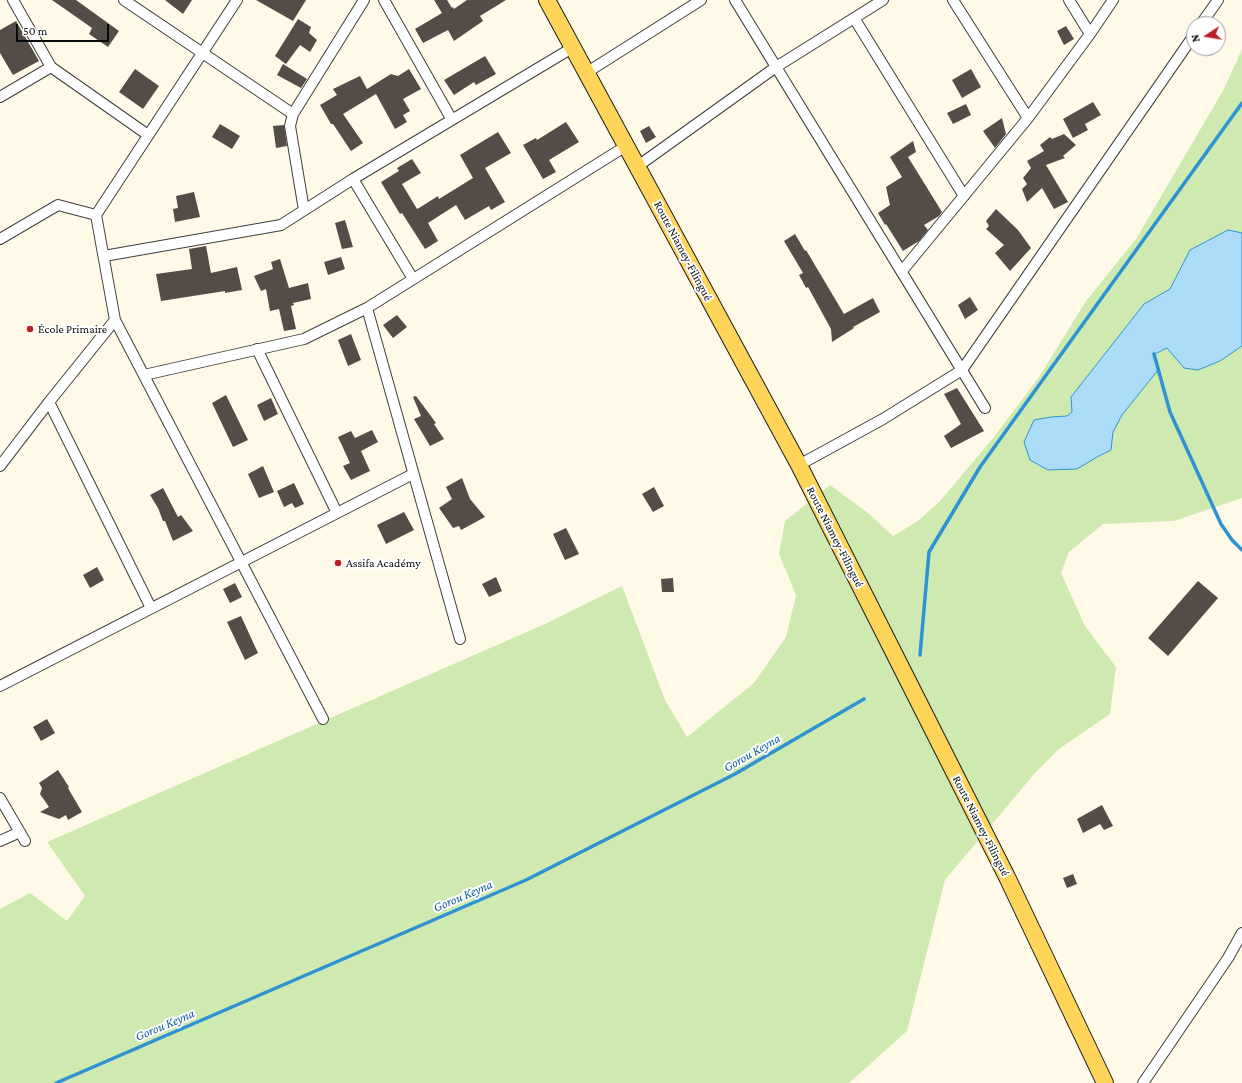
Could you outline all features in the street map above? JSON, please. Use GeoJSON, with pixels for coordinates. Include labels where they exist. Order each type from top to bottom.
{"type":"FeatureCollection","features":[{"type":"Feature","properties":{"kind":"main road","name":"Route Niamey-Filingué"},"geometry":{"type":"LineString","coordinates":[[547,0],[799,465],[1007,877],[1105,1083]]}},
{"type":"Feature","properties":{"kind":"street"},"geometry":{"type":"LineString","coordinates":[[13,0],[51,67],[148,135]]}},
{"type":"Feature","properties":{"kind":"street"},"geometry":{"type":"LineString","coordinates":[[124,0],[293,114]]}},
{"type":"Feature","properties":{"kind":"street"},"geometry":{"type":"LineString","coordinates":[[237,0],[96,215],[116,320],[323,719]]}},
{"type":"Feature","properties":{"kind":"street"},"geometry":{"type":"LineString","coordinates":[[304,210],[290,126],[293,114],[364,0]]}},
{"type":"Feature","properties":{"kind":"street"},"geometry":{"type":"LineString","coordinates":[[384,0],[452,120]]}},
{"type":"Feature","properties":{"kind":"street"},"geometry":{"type":"LineString","coordinates":[[586,73],[701,0]]}},
{"type":"Feature","properties":{"kind":"street"},"geometry":{"type":"LineString","coordinates":[[735,0],[985,408]]}},
{"type":"Feature","properties":{"kind":"street"},"geometry":{"type":"LineString","coordinates":[[638,166],[776,67],[883,0]]}},
{"type":"Feature","properties":{"kind":"street"},"geometry":{"type":"LineString","coordinates":[[953,0],[1028,118]]}},
{"type":"Feature","properties":{"kind":"street"},"geometry":{"type":"LineString","coordinates":[[1069,0],[1090,34]]}},
{"type":"Feature","properties":{"kind":"street"},"geometry":{"type":"LineString","coordinates":[[902,271],[1028,118],[1090,34],[1112,0]]}},
{"type":"Feature","properties":{"kind":"street"},"geometry":{"type":"LineString","coordinates":[[1207,16],[1218,0]]}},
{"type":"Feature","properties":{"kind":"street"},"geometry":{"type":"LineString","coordinates":[[854,18],[964,196]]}},
{"type":"Feature","properties":{"kind":"street"},"geometry":{"type":"LineString","coordinates":[[799,465],[883,419],[962,370],[1186,47]]}},
{"type":"Feature","properties":{"kind":"street"},"geometry":{"type":"LineString","coordinates":[[104,256],[281,225],[353,179],[572,48]]}},
{"type":"Feature","properties":{"kind":"street"},"geometry":{"type":"LineString","coordinates":[[0,97],[51,67]]}},
{"type":"Feature","properties":{"kind":"street"},"geometry":{"type":"LineString","coordinates":[[144,375],[304,339],[367,308],[626,146]]}},
{"type":"Feature","properties":{"kind":"street"},"geometry":{"type":"LineString","coordinates":[[353,179],[413,279]]}},
{"type":"Feature","properties":{"kind":"street"},"geometry":{"type":"LineString","coordinates":[[0,239],[58,205],[96,215]]}},
{"type":"Feature","properties":{"kind":"street"},"geometry":{"type":"LineString","coordinates":[[367,308],[460,639]]}},
{"type":"Feature","properties":{"kind":"street"},"geometry":{"type":"LineString","coordinates":[[0,466],[49,402],[116,320]]}},
{"type":"Feature","properties":{"kind":"street"},"geometry":{"type":"LineString","coordinates":[[257,349],[337,513]]}},
{"type":"Feature","properties":{"kind":"street"},"geometry":{"type":"LineString","coordinates":[[49,402],[151,608]]}},
{"type":"Feature","properties":{"kind":"street"},"geometry":{"type":"LineString","coordinates":[[0,686],[413,474]]}},
{"type":"Feature","properties":{"kind":"street"},"geometry":{"type":"LineString","coordinates":[[0,798],[22,836],[0,840]]}},
{"type":"Feature","properties":{"kind":"street"},"geometry":{"type":"LineString","coordinates":[[1143,1083],[1228,958],[1242,933]]}},
{"type":"Feature","properties":{"kind":"green space"},"geometry":{"type":"Polygon","coordinates":[[[1242,49],[1242,233],[1228,230],[1190,250],[1170,289],[1144,304],[1071,397],[1072,412],[1067,416],[1051,417],[1097,457],[1111,450],[1113,432],[1122,415],[1157,370],[1154,354],[1167,348],[1184,368],[1220,361],[1242,346],[1242,498],[1174,521],[1103,524],[1069,552],[1061,573],[1085,626],[1116,667],[1110,714],[1059,749],[1035,773],[945,880],[907,1031],[849,1083],[0,1083],[0,909],[30,893],[67,921],[85,896],[47,842],[545,624],[622,586],[665,700],[687,737],[754,683],[786,637],[796,595],[779,554],[785,521],[830,485],[868,513],[893,536],[918,521],[940,501],[994,437],[1039,377],[1086,301],[1136,239],[1224,89],[1242,49]]]}},
{"type":"Feature","properties":{"kind":"water"},"geometry":{"type":"Polygon","coordinates":[[[1228,230],[1242,233],[1242,346],[1220,361],[1198,370],[1184,368],[1167,348],[1155,354],[1158,370],[1122,415],[1113,432],[1111,450],[1077,469],[1048,470],[1030,460],[1024,442],[1034,420],[1067,416],[1072,412],[1071,397],[1144,304],[1170,289],[1190,250],[1228,230]]]}},
{"type":"Feature","properties":{"kind":"building"},"geometry":{"type":"Polygon","coordinates":[[[52,0],[76,0],[119,31],[108,47],[89,34],[92,28],[52,0]]]}},
{"type":"Feature","properties":{"kind":"building"},"geometry":{"type":"Polygon","coordinates":[[[165,0],[192,0],[183,14],[165,0]]]}},
{"type":"Feature","properties":{"kind":"building"},"geometry":{"type":"Polygon","coordinates":[[[256,0],[306,0],[293,21],[256,0]]]}},
{"type":"Feature","properties":{"kind":"building"},"geometry":{"type":"Polygon","coordinates":[[[434,0],[447,0],[454,9],[467,0],[506,0],[480,16],[483,21],[454,41],[448,30],[423,43],[415,29],[442,13],[434,0]]]}},
{"type":"Feature","properties":{"kind":"building"},"geometry":{"type":"Polygon","coordinates":[[[298,19],[311,27],[309,33],[317,40],[310,52],[300,45],[286,64],[275,56],[298,19]]]}},
{"type":"Feature","properties":{"kind":"building"},"geometry":{"type":"Polygon","coordinates":[[[16,21],[39,61],[13,75],[0,53],[0,30],[16,21]]]}},
{"type":"Feature","properties":{"kind":"building"},"geometry":{"type":"Polygon","coordinates":[[[1066,26],[1074,39],[1064,45],[1057,31],[1066,26]]]}},
{"type":"Feature","properties":{"kind":"building"},"geometry":{"type":"Polygon","coordinates":[[[485,56],[496,74],[476,85],[474,82],[454,95],[444,80],[485,56]]]}},
{"type":"Feature","properties":{"kind":"building"},"geometry":{"type":"Polygon","coordinates":[[[283,64],[307,79],[301,88],[277,75],[283,64]]]}},
{"type":"Feature","properties":{"kind":"building"},"geometry":{"type":"Polygon","coordinates":[[[135,69],[159,86],[143,109],[119,92],[135,69]]]}},
{"type":"Feature","properties":{"kind":"building"},"geometry":{"type":"Polygon","coordinates":[[[409,69],[421,89],[403,99],[410,111],[403,115],[407,122],[395,129],[376,94],[343,114],[363,143],[351,151],[333,124],[331,124],[320,105],[337,95],[333,89],[360,76],[367,89],[391,74],[398,76],[409,69]]]}},
{"type":"Feature","properties":{"kind":"building"},"geometry":{"type":"Polygon","coordinates":[[[971,69],[981,87],[962,98],[952,80],[971,69]]]}},
{"type":"Feature","properties":{"kind":"building"},"geometry":{"type":"Polygon","coordinates":[[[1093,102],[1101,115],[1085,124],[1088,130],[1073,138],[1063,119],[1093,102]]]}},
{"type":"Feature","properties":{"kind":"building"},"geometry":{"type":"Polygon","coordinates":[[[966,104],[971,115],[953,124],[947,113],[966,104]]]}},
{"type":"Feature","properties":{"kind":"building"},"geometry":{"type":"Polygon","coordinates":[[[1002,118],[1006,134],[995,148],[983,131],[1002,118]]]}},
{"type":"Feature","properties":{"kind":"building"},"geometry":{"type":"Polygon","coordinates":[[[566,122],[579,142],[549,160],[556,172],[543,179],[523,145],[536,138],[537,140],[566,122]]]}},
{"type":"Feature","properties":{"kind":"building"},"geometry":{"type":"Polygon","coordinates":[[[220,124],[240,136],[232,149],[212,137],[220,124]]]}},
{"type":"Feature","properties":{"kind":"building"},"geometry":{"type":"Polygon","coordinates":[[[284,125],[287,146],[276,148],[273,126],[284,125]]]}},
{"type":"Feature","properties":{"kind":"building"},"geometry":{"type":"Polygon","coordinates":[[[649,126],[656,137],[646,143],[640,131],[649,126]]]}},
{"type":"Feature","properties":{"kind":"building"},"geometry":{"type":"Polygon","coordinates":[[[498,132],[511,153],[485,168],[505,202],[491,210],[489,206],[465,220],[456,205],[428,223],[438,241],[425,249],[402,213],[400,214],[381,182],[399,171],[397,168],[412,159],[421,173],[402,184],[417,209],[438,196],[439,199],[473,178],[460,155],[498,132]]]}},
{"type":"Feature","properties":{"kind":"building"},"geometry":{"type":"Polygon","coordinates":[[[1064,134],[1076,145],[1063,156],[1065,158],[1046,165],[1068,202],[1054,209],[1042,188],[1027,202],[1022,189],[1027,184],[1023,178],[1031,168],[1027,161],[1044,151],[1040,145],[1050,137],[1052,139],[1064,134]]]}},
{"type":"Feature","properties":{"kind":"building"},"geometry":{"type":"Polygon","coordinates":[[[913,141],[916,152],[908,157],[942,212],[939,216],[924,225],[928,230],[919,241],[903,251],[878,213],[890,205],[886,187],[902,177],[890,157],[913,141]]]}},
{"type":"Feature","properties":{"kind":"building"},"geometry":{"type":"Polygon","coordinates":[[[194,192],[200,217],[175,222],[173,209],[178,208],[176,196],[194,192]]]}},
{"type":"Feature","properties":{"kind":"building"},"geometry":{"type":"Polygon","coordinates":[[[996,209],[1018,230],[1031,248],[1010,271],[995,253],[1004,245],[986,229],[989,226],[986,221],[996,209]]]}},
{"type":"Feature","properties":{"kind":"building"},"geometry":{"type":"Polygon","coordinates":[[[345,220],[353,247],[342,249],[335,223],[345,220]]]}},
{"type":"Feature","properties":{"kind":"building"},"geometry":{"type":"Polygon","coordinates":[[[795,234],[844,314],[873,298],[880,312],[853,327],[854,328],[832,342],[831,329],[808,287],[806,288],[799,275],[803,273],[784,241],[795,234]]]}},
{"type":"Feature","properties":{"kind":"building"},"geometry":{"type":"Polygon","coordinates":[[[206,246],[211,273],[237,267],[242,290],[225,293],[225,291],[161,301],[156,274],[192,269],[189,249],[206,246]]]}},
{"type":"Feature","properties":{"kind":"building"},"geometry":{"type":"Polygon","coordinates":[[[341,257],[345,269],[328,275],[324,262],[341,257]]]}},
{"type":"Feature","properties":{"kind":"building"},"geometry":{"type":"Polygon","coordinates":[[[280,259],[289,288],[308,283],[311,299],[293,303],[294,305],[291,306],[296,329],[284,331],[279,309],[270,311],[266,289],[261,291],[254,276],[273,269],[271,262],[280,259]]]}},
{"type":"Feature","properties":{"kind":"building"},"geometry":{"type":"Polygon","coordinates":[[[970,297],[978,310],[965,319],[958,305],[970,297]]]}},
{"type":"Feature","properties":{"kind":"building"},"geometry":{"type":"Polygon","coordinates":[[[397,315],[407,327],[393,338],[383,325],[397,315]]]}},
{"type":"Feature","properties":{"kind":"building"},"geometry":{"type":"Polygon","coordinates":[[[351,334],[361,360],[348,366],[338,340],[351,334]]]}},
{"type":"Feature","properties":{"kind":"building"},"geometry":{"type":"Polygon","coordinates":[[[957,388],[984,431],[951,448],[944,436],[961,424],[944,394],[957,388]]]}},
{"type":"Feature","properties":{"kind":"building"},"geometry":{"type":"Polygon","coordinates":[[[226,395],[248,440],[233,447],[212,403],[226,395]]]}},
{"type":"Feature","properties":{"kind":"building"},"geometry":{"type":"Polygon","coordinates":[[[416,396],[436,423],[434,424],[444,439],[430,446],[414,419],[421,416],[413,397],[416,396]]]}},
{"type":"Feature","properties":{"kind":"building"},"geometry":{"type":"Polygon","coordinates":[[[271,398],[278,414],[264,421],[257,405],[271,398]]]}},
{"type":"Feature","properties":{"kind":"building"},"geometry":{"type":"Polygon","coordinates":[[[372,430],[378,442],[361,451],[370,471],[351,480],[343,466],[350,463],[338,437],[351,431],[355,438],[372,430]]]}},
{"type":"Feature","properties":{"kind":"building"},"geometry":{"type":"Polygon","coordinates":[[[263,466],[274,492],[259,498],[248,474],[263,466]]]}},
{"type":"Feature","properties":{"kind":"building"},"geometry":{"type":"Polygon","coordinates":[[[462,478],[470,499],[485,517],[461,530],[459,526],[453,528],[439,508],[452,499],[446,487],[462,478]]]}},
{"type":"Feature","properties":{"kind":"building"},"geometry":{"type":"Polygon","coordinates":[[[294,483],[304,504],[295,508],[292,503],[284,507],[277,491],[294,483]]]}},
{"type":"Feature","properties":{"kind":"building"},"geometry":{"type":"Polygon","coordinates":[[[654,487],[664,506],[653,512],[642,494],[654,487]]]}},
{"type":"Feature","properties":{"kind":"building"},"geometry":{"type":"Polygon","coordinates":[[[163,488],[178,517],[181,515],[193,531],[173,541],[165,521],[163,521],[158,508],[150,495],[163,488]]]}},
{"type":"Feature","properties":{"kind":"building"},"geometry":{"type":"Polygon","coordinates":[[[404,512],[414,530],[386,544],[377,525],[404,512]]]}},
{"type":"Feature","properties":{"kind":"building"},"geometry":{"type":"Polygon","coordinates":[[[566,528],[579,554],[565,560],[553,534],[566,528]]]}},
{"type":"Feature","properties":{"kind":"building"},"geometry":{"type":"Polygon","coordinates":[[[97,567],[104,580],[90,588],[83,575],[97,567]]]}},
{"type":"Feature","properties":{"kind":"building"},"geometry":{"type":"Polygon","coordinates":[[[496,577],[502,591],[489,597],[482,584],[496,577]]]}},
{"type":"Feature","properties":{"kind":"building"},"geometry":{"type":"Polygon","coordinates":[[[673,578],[674,592],[662,592],[661,579],[673,578]]]}},
{"type":"Feature","properties":{"kind":"building"},"geometry":{"type":"Polygon","coordinates":[[[1198,581],[1218,598],[1168,656],[1148,638],[1198,581]]]}},
{"type":"Feature","properties":{"kind":"building"},"geometry":{"type":"Polygon","coordinates":[[[235,583],[242,597],[230,603],[223,589],[235,583]]]}},
{"type":"Feature","properties":{"kind":"building"},"geometry":{"type":"Polygon","coordinates":[[[241,616],[258,653],[245,660],[227,622],[241,616]]]}},
{"type":"Feature","properties":{"kind":"building"},"geometry":{"type":"Polygon","coordinates":[[[47,719],[55,733],[41,741],[33,727],[47,719]]]}},
{"type":"Feature","properties":{"kind":"building"},"geometry":{"type":"Polygon","coordinates":[[[58,770],[82,812],[68,820],[66,815],[59,819],[40,812],[49,807],[40,794],[42,788],[39,783],[58,770]]]}},
{"type":"Feature","properties":{"kind":"building"},"geometry":{"type":"Polygon","coordinates":[[[1102,805],[1113,826],[1104,830],[1100,824],[1083,833],[1077,819],[1102,805]]]}},
{"type":"Feature","properties":{"kind":"building"},"geometry":{"type":"Polygon","coordinates":[[[1073,874],[1077,884],[1067,888],[1063,878],[1073,874]]]}},
{"type":"Feature","properties":{"kind":"waterway"},"geometry":{"type":"LineString","coordinates":[[920,655],[929,552],[980,467],[1242,103]]}},
{"type":"Feature","properties":{"kind":"waterway"},"geometry":{"type":"LineString","coordinates":[[1154,354],[1170,412],[1221,524],[1232,540],[1242,550]]}},
{"type":"Feature","properties":{"kind":"waterway","name":"Gorou Keyna"},"geometry":{"type":"LineString","coordinates":[[56,1083],[526,880],[735,774],[864,699]]}},
{"type":"Feature","properties":{"kind":"place","name":"École Primaire"},"geometry":{"type":"Point","coordinates":[30,329]}},
{"type":"Feature","properties":{"kind":"place","name":"Assifa Académy"},"geometry":{"type":"Point","coordinates":[338,563]}}]}
